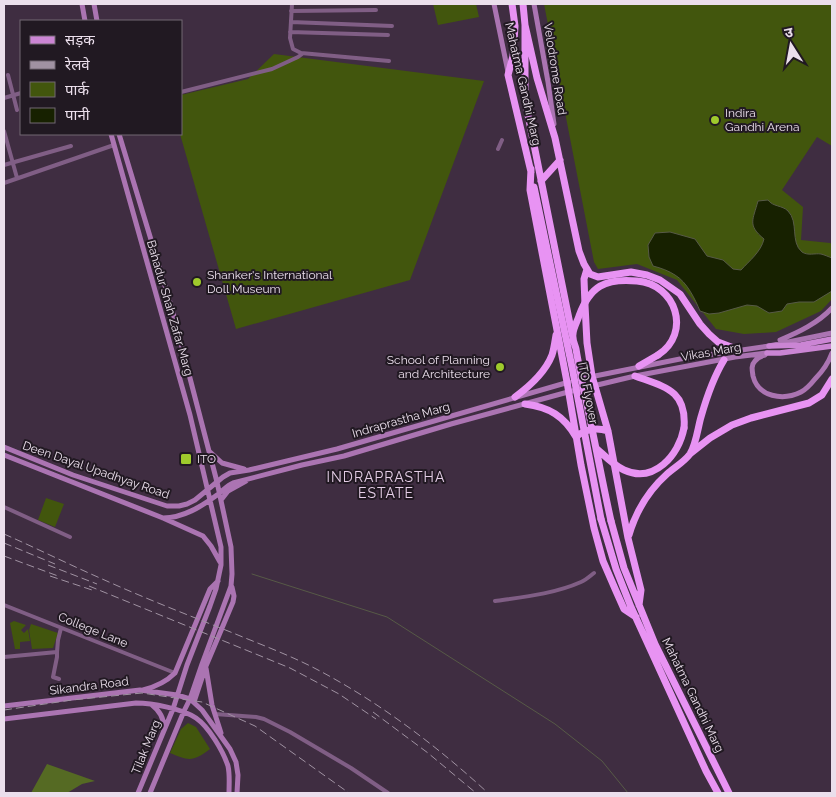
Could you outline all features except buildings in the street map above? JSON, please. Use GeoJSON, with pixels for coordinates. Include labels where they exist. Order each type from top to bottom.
{"type":"FeatureCollection","features":[{"type":"Feature","properties":{"kind":"highway"},"geometry":{"type":"LineString","coordinates":[[508,75],[515,26],[512,4]]}},
{"type":"Feature","properties":{"kind":"highway","name":"Mahatma Gandhi Marg"},"geometry":{"type":"LineString","coordinates":[[523,4],[525,25],[525,100],[539,185]]}},
{"type":"Feature","properties":{"kind":"highway"},"geometry":{"type":"LineString","coordinates":[[525,25],[537,78],[556,138],[579,251],[590,274],[598,277],[631,272],[660,280],[680,294],[700,324],[718,342],[739,350]]}},
{"type":"Feature","properties":{"kind":"highway","name":"Mahatma Gandhi Marg"},"geometry":{"type":"LineString","coordinates":[[508,75],[530,169]]}},
{"type":"Feature","properties":{"kind":"highway"},"geometry":{"type":"LineString","coordinates":[[539,185],[560,160]]}},
{"type":"Feature","properties":{"kind":"highway"},"geometry":{"type":"LineString","coordinates":[[530,169],[530,190],[594,528],[604,561],[624,609],[636,617]]}},
{"type":"Feature","properties":{"kind":"highway","name":"ITO Flyover"},"geometry":{"type":"LineString","coordinates":[[530,169],[539,185],[611,521],[624,568],[639,605]]}},
{"type":"Feature","properties":{"kind":"highway","name":"ITO Flyover"},"geometry":{"type":"LineString","coordinates":[[539,185],[570,358],[602,519],[616,569],[636,617]]}},
{"type":"Feature","properties":{"kind":"highway"},"geometry":{"type":"LineString","coordinates":[[587,269],[584,278],[585,306],[592,376],[608,431],[628,538],[641,590],[639,605]]}},
{"type":"Feature","properties":{"kind":"highway"},"geometry":{"type":"LineString","coordinates":[[572,334],[585,301],[597,288],[616,281],[626,280],[642,281],[658,287],[671,302],[676,315],[676,332],[668,346],[658,355],[640,366]]}},
{"type":"Feature","properties":{"kind":"highway"},"geometry":{"type":"LineString","coordinates":[[516,398],[541,374],[552,355],[557,331]]}},
{"type":"Feature","properties":{"kind":"highway"},"geometry":{"type":"LineString","coordinates":[[691,453],[711,385],[724,360]]}},
{"type":"Feature","properties":{"kind":"highway"},"geometry":{"type":"LineString","coordinates":[[596,448],[612,464],[626,471],[640,474],[651,472],[661,467],[675,452],[682,437],[685,418],[682,402],[666,388],[635,376]]}},
{"type":"Feature","properties":{"kind":"highway"},"geometry":{"type":"LineString","coordinates":[[628,538],[633,520],[653,489],[667,474],[710,438],[732,425],[751,418],[809,403],[822,395],[832,379]]}},
{"type":"Feature","properties":{"kind":"highway"},"geometry":{"type":"LineString","coordinates":[[525,404],[540,406],[555,414],[568,424],[576,437]]}},
{"type":"Feature","properties":{"kind":"highway"},"geometry":{"type":"LineString","coordinates":[[576,437],[588,430],[600,428],[608,431]]}},
{"type":"Feature","properties":{"kind":"highway","name":"Mahatma Gandhi Marg"},"geometry":{"type":"LineString","coordinates":[[639,605],[729,793]]}},
{"type":"Feature","properties":{"kind":"highway","name":"Mahatma Gandhi Marg"},"geometry":{"type":"LineString","coordinates":[[636,617],[706,771],[718,793]]}},
{"type":"Feature","properties":{"kind":"main road"},"geometry":{"type":"LineString","coordinates":[[82,4],[85,20]]}},
{"type":"Feature","properties":{"kind":"main road"},"geometry":{"type":"LineString","coordinates":[[94,4],[97,20]]}},
{"type":"Feature","properties":{"kind":"main road","name":"Mahatma Gandhi Marg"},"geometry":{"type":"LineString","coordinates":[[494,4],[508,75]]}},
{"type":"Feature","properties":{"kind":"main road","name":"Velodrome Road"},"geometry":{"type":"LineString","coordinates":[[534,4],[556,138]]}},
{"type":"Feature","properties":{"kind":"main road","name":"Bahadur Shah Zafar Marg"},"geometry":{"type":"LineString","coordinates":[[111,135],[180,381],[210,500]]}},
{"type":"Feature","properties":{"kind":"main road","name":"Bahadur Shah Zafar Marg"},"geometry":{"type":"LineString","coordinates":[[120,135],[172,309],[220,493]]}},
{"type":"Feature","properties":{"kind":"main road"},"geometry":{"type":"LineString","coordinates":[[769,346],[805,328],[832,308]]}},
{"type":"Feature","properties":{"kind":"main road","name":"Vikas Marg"},"geometry":{"type":"LineString","coordinates":[[829,341],[832,333]]}},
{"type":"Feature","properties":{"kind":"main road","name":"Vikas Marg"},"geometry":{"type":"LineString","coordinates":[[592,376],[739,350],[829,341]]}},
{"type":"Feature","properties":{"kind":"main road","name":"Vikas Marg"},"geometry":{"type":"LineString","coordinates":[[568,392],[635,376],[768,353],[780,353],[829,341]]}},
{"type":"Feature","properties":{"kind":"main road"},"geometry":{"type":"LineString","coordinates":[[768,353],[758,358],[754,363],[752,368],[753,375],[760,389],[768,394],[779,397],[794,395],[806,389],[825,369],[832,354]]}},
{"type":"Feature","properties":{"kind":"main road","name":"Indraprastha Marg"},"geometry":{"type":"LineString","coordinates":[[217,482],[223,476],[230,473],[337,449],[592,376]]}},
{"type":"Feature","properties":{"kind":"main road","name":"Indraprastha Marg"},"geometry":{"type":"LineString","coordinates":[[162,518],[178,517],[185,514],[210,500],[230,484],[344,456],[568,392]]}},
{"type":"Feature","properties":{"kind":"main road","name":"Deen Dayal Upadhyay Road"},"geometry":{"type":"LineString","coordinates":[[4,447],[73,475],[167,506],[179,506],[195,500],[217,482]]}},
{"type":"Feature","properties":{"kind":"main road"},"geometry":{"type":"LineString","coordinates":[[208,450],[222,463],[249,470]]}},
{"type":"Feature","properties":{"kind":"main road","name":"Deen Dayal Upadhyay Road"},"geometry":{"type":"LineString","coordinates":[[4,455],[203,536],[211,546],[221,565]]}},
{"type":"Feature","properties":{"kind":"main road"},"geometry":{"type":"LineString","coordinates":[[221,500],[228,491],[250,478]]}},
{"type":"Feature","properties":{"kind":"main road"},"geometry":{"type":"LineString","coordinates":[[192,700],[204,658],[231,586],[230,547],[220,493]]}},
{"type":"Feature","properties":{"kind":"main road"},"geometry":{"type":"LineString","coordinates":[[180,662],[187,665],[210,606],[221,565],[220,546],[210,500]]}},
{"type":"Feature","properties":{"kind":"main road"},"geometry":{"type":"LineString","coordinates":[[140,690],[162,683],[175,673],[210,589],[218,581]]}},
{"type":"Feature","properties":{"kind":"main road"},"geometry":{"type":"LineString","coordinates":[[192,700],[232,602],[234,596],[231,586]]}},
{"type":"Feature","properties":{"kind":"main road","name":"Tilak Marg"},"geometry":{"type":"LineString","coordinates":[[138,793],[173,709],[187,665]]}},
{"type":"Feature","properties":{"kind":"main road"},"geometry":{"type":"LineString","coordinates":[[206,666],[211,700],[223,738]]}},
{"type":"Feature","properties":{"kind":"main road","name":"Sikandra Road"},"geometry":{"type":"LineString","coordinates":[[4,706],[140,690],[178,695],[192,700]]}},
{"type":"Feature","properties":{"kind":"main road"},"geometry":{"type":"LineString","coordinates":[[127,692],[132,694],[134,698],[128,703]]}},
{"type":"Feature","properties":{"kind":"main road"},"geometry":{"type":"LineString","coordinates":[[192,700],[202,710],[230,749],[236,762],[238,775],[237,793]]}},
{"type":"Feature","properties":{"kind":"main road","name":"Tilak Marg"},"geometry":{"type":"LineString","coordinates":[[150,793],[184,711],[192,700]]}},
{"type":"Feature","properties":{"kind":"main road","name":"Sikandra Road"},"geometry":{"type":"LineString","coordinates":[[4,719],[128,703],[150,703],[184,711]]}},
{"type":"Feature","properties":{"kind":"main road"},"geometry":{"type":"LineString","coordinates":[[150,703],[161,714],[164,728]]}},
{"type":"Feature","properties":{"kind":"main road"},"geometry":{"type":"LineString","coordinates":[[184,711],[203,724],[222,753],[228,766],[229,793]]}},
{"type":"Feature","properties":{"kind":"main road"},"geometry":{"type":"LineString","coordinates":[[222,753],[230,749]]}},
{"type":"Feature","properties":{"kind":"street"},"geometry":{"type":"LineString","coordinates":[[292,4],[290,38],[293,49],[302,53],[389,61]]}},
{"type":"Feature","properties":{"kind":"street"},"geometry":{"type":"LineString","coordinates":[[292,10],[376,10]]}},
{"type":"Feature","properties":{"kind":"street"},"geometry":{"type":"LineString","coordinates":[[291,22],[392,26]]}},
{"type":"Feature","properties":{"kind":"street"},"geometry":{"type":"LineString","coordinates":[[290,32],[388,35]]}},
{"type":"Feature","properties":{"kind":"street"},"geometry":{"type":"LineString","coordinates":[[182,92],[272,69],[298,57],[302,53]]}},
{"type":"Feature","properties":{"kind":"street"},"geometry":{"type":"LineString","coordinates":[[8,75],[17,110]]}},
{"type":"Feature","properties":{"kind":"street"},"geometry":{"type":"LineString","coordinates":[[4,98],[20,93]]}},
{"type":"Feature","properties":{"kind":"street"},"geometry":{"type":"LineString","coordinates":[[4,131],[17,178]]}},
{"type":"Feature","properties":{"kind":"street"},"geometry":{"type":"LineString","coordinates":[[498,150],[502,140]]}},
{"type":"Feature","properties":{"kind":"street"},"geometry":{"type":"LineString","coordinates":[[4,182],[114,145]]}},
{"type":"Feature","properties":{"kind":"street"},"geometry":{"type":"LineString","coordinates":[[4,165],[71,146]]}},
{"type":"Feature","properties":{"kind":"street"},"geometry":{"type":"LineString","coordinates":[[4,508],[70,537]]}},
{"type":"Feature","properties":{"kind":"street"},"geometry":{"type":"LineString","coordinates":[[495,601],[556,590],[583,581],[594,572]]}},
{"type":"Feature","properties":{"kind":"street","name":"College Lane"},"geometry":{"type":"LineString","coordinates":[[4,605],[175,673]]}},
{"type":"Feature","properties":{"kind":"street"},"geometry":{"type":"LineString","coordinates":[[59,679],[53,678],[61,628]]}},
{"type":"Feature","properties":{"kind":"street"},"geometry":{"type":"LineString","coordinates":[[4,656],[57,652]]}},
{"type":"Feature","properties":{"kind":"street"},"geometry":{"type":"LineString","coordinates":[[215,714],[264,719],[351,768],[388,793]]}},
{"type":"Feature","properties":{"kind":"green space"},"geometry":{"type":"Polygon","coordinates":[[[433,4],[476,4],[479,17],[438,25],[433,4]]]}},
{"type":"Feature","properties":{"kind":"green space"},"geometry":{"type":"Polygon","coordinates":[[[544,4],[832,4],[832,146],[817,137],[782,190],[803,207],[801,240],[832,244],[832,299],[821,311],[776,332],[744,334],[716,329],[677,280],[637,264],[598,269],[594,262],[544,4]]]}},
{"type":"Feature","properties":{"kind":"green space"},"geometry":{"type":"Polygon","coordinates":[[[274,54],[484,81],[410,280],[236,329],[180,135],[182,135],[182,95],[248,79],[274,54]]]}},
{"type":"Feature","properties":{"kind":"green space"},"geometry":{"type":"Polygon","coordinates":[[[46,498],[64,504],[55,527],[38,520],[46,498]]]}},
{"type":"Feature","properties":{"kind":"green space"},"geometry":{"type":"Polygon","coordinates":[[[14,621],[26,625],[21,630],[24,633],[28,629],[30,641],[20,642],[20,649],[15,649],[10,623],[14,621]]]}},
{"type":"Feature","properties":{"kind":"green space"},"geometry":{"type":"Polygon","coordinates":[[[31,624],[58,633],[53,648],[32,649],[29,630],[31,624]]]}},
{"type":"Feature","properties":{"kind":"green space"},"geometry":{"type":"Polygon","coordinates":[[[188,723],[196,727],[210,749],[191,759],[182,758],[170,753],[181,729],[188,723]]]}},
{"type":"Feature","properties":{"kind":"green space"},"geometry":{"type":"Polygon","coordinates":[[[47,764],[95,781],[82,784],[67,793],[31,793],[47,764]]]}},
{"type":"Feature","properties":{"kind":"water"},"geometry":{"type":"Polygon","coordinates":[[[768,200],[772,204],[788,211],[793,221],[796,243],[802,252],[821,254],[832,258],[832,291],[814,302],[787,304],[782,311],[769,313],[757,306],[747,305],[709,314],[700,311],[690,291],[679,278],[668,271],[653,266],[649,257],[648,245],[655,233],[670,232],[695,239],[707,256],[723,260],[733,269],[741,270],[760,248],[764,239],[755,230],[753,218],[758,201],[768,200]]]}},
{"type":"Feature","properties":{"kind":"waterway"},"geometry":{"type":"LineString","coordinates":[[252,574],[387,617],[555,724],[602,761],[628,793]]}},
{"type":"Feature","properties":{"kind":"railway"},"geometry":{"type":"LineString","coordinates":[[4,534],[117,585],[299,660],[320,671],[364,697],[407,726],[488,793]]}},
{"type":"Feature","properties":{"kind":"railway"},"geometry":{"type":"LineString","coordinates":[[4,543],[55,564]]}},
{"type":"Feature","properties":{"kind":"railway"},"geometry":{"type":"LineString","coordinates":[[4,556],[58,576]]}},
{"type":"Feature","properties":{"kind":"railway"},"geometry":{"type":"LineString","coordinates":[[48,565],[97,584]]}},
{"type":"Feature","properties":{"kind":"railway"},"geometry":{"type":"LineString","coordinates":[[50,576],[95,591]]}},
{"type":"Feature","properties":{"kind":"railway"},"geometry":{"type":"LineString","coordinates":[[89,586],[290,668],[339,694],[376,719]]}},
{"type":"Feature","properties":{"kind":"railway"},"geometry":{"type":"LineString","coordinates":[[4,710],[72,700],[142,693],[202,702],[255,726],[349,793]]}},
{"type":"Feature","properties":{"kind":"railway"},"geometry":{"type":"LineString","coordinates":[[373,712],[428,753],[476,793]]}},
{"type":"Feature","properties":{"kind":"place","name":"Indira Gandhi Arena"},"geometry":{"type":"Point","coordinates":[715,120]}},
{"type":"Feature","properties":{"kind":"place","name":"Shanker's International Doll Museum"},"geometry":{"type":"Point","coordinates":[197,282]}},
{"type":"Feature","properties":{"kind":"place","name":"School of Planning and Architecture"},"geometry":{"type":"Point","coordinates":[500,367]}},
{"type":"Feature","properties":{"kind":"place","name":"ITO"},"geometry":{"type":"Point","coordinates":[186,459]}},
{"type":"Feature","properties":{"kind":"district","name":"INDRAPRASTHA ESTATE"},"geometry":{"type":"Point","coordinates":[386,486]}}]}
